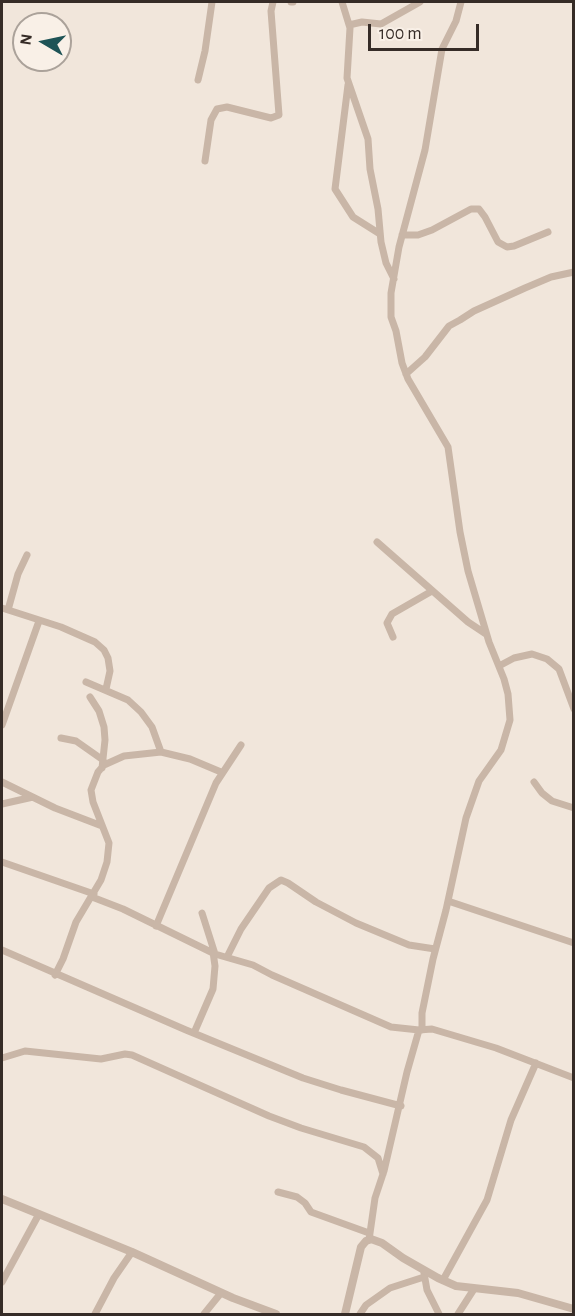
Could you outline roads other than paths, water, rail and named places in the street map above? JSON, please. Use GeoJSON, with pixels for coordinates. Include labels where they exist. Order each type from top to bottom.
{"type":"FeatureCollection","features":[{"type":"Feature","properties":{"kind":"street"},"geometry":{"type":"LineString","coordinates":[[198,80],[212,2]]}},
{"type":"Feature","properties":{"kind":"street"},"geometry":{"type":"LineString","coordinates":[[205,161],[211,120],[217,109],[227,106],[271,118],[279,115],[272,2]]}},
{"type":"Feature","properties":{"kind":"street"},"geometry":{"type":"LineString","coordinates":[[342,2],[349,25],[347,78],[369,140],[370,169],[378,209],[380,234],[386,263],[394,279]]}},
{"type":"Feature","properties":{"kind":"street"},"geometry":{"type":"LineString","coordinates":[[349,25],[362,22],[381,24],[420,2]]}},
{"type":"Feature","properties":{"kind":"street"},"geometry":{"type":"LineString","coordinates":[[345,1314],[362,1247],[369,1236],[375,1198],[401,1106],[407,1072],[421,1030],[422,1013],[435,949],[466,818],[483,773],[501,750],[510,720],[508,694],[477,606],[460,532],[448,447],[406,374],[391,317],[391,293],[402,235],[425,150],[442,49],[456,21],[461,2]]}},
{"type":"Feature","properties":{"kind":"street"},"geometry":{"type":"LineString","coordinates":[[349,83],[335,189],[352,217],[380,234]]}},
{"type":"Feature","properties":{"kind":"street"},"geometry":{"type":"LineString","coordinates":[[402,235],[418,235],[432,230],[471,209],[479,209],[498,242],[507,247],[548,232]]}},
{"type":"Feature","properties":{"kind":"street"},"geometry":{"type":"LineString","coordinates":[[406,374],[450,326],[467,315],[551,278],[573,272]]}},
{"type":"Feature","properties":{"kind":"street"},"geometry":{"type":"LineString","coordinates":[[377,542],[475,628],[486,634]]}},
{"type":"Feature","properties":{"kind":"street"},"geometry":{"type":"LineString","coordinates":[[27,555],[5,609],[74,632],[95,642],[104,650],[110,666],[106,689]]}},
{"type":"Feature","properties":{"kind":"street"},"geometry":{"type":"LineString","coordinates":[[393,637],[387,628],[392,614],[432,591]]}},
{"type":"Feature","properties":{"kind":"street"},"geometry":{"type":"LineString","coordinates":[[2,725],[39,621]]}},
{"type":"Feature","properties":{"kind":"street"},"geometry":{"type":"LineString","coordinates":[[499,666],[514,658],[532,654],[547,659],[559,669],[573,709]]}},
{"type":"Feature","properties":{"kind":"street"},"geometry":{"type":"LineString","coordinates":[[86,682],[128,699],[152,727],[161,752]]}},
{"type":"Feature","properties":{"kind":"street"},"geometry":{"type":"LineString","coordinates":[[55,975],[76,922],[104,872],[109,851],[109,843],[93,802],[92,790],[102,764],[104,727],[99,711],[90,697]]}},
{"type":"Feature","properties":{"kind":"street"},"geometry":{"type":"LineString","coordinates":[[61,738],[76,741],[102,764]]}},
{"type":"Feature","properties":{"kind":"street"},"geometry":{"type":"LineString","coordinates":[[156,926],[221,772],[241,745]]}},
{"type":"Feature","properties":{"kind":"street"},"geometry":{"type":"LineString","coordinates":[[102,764],[124,756],[161,752],[190,759],[221,772]]}},
{"type":"Feature","properties":{"kind":"street"},"geometry":{"type":"LineString","coordinates":[[2,782],[55,808],[102,825]]}},
{"type":"Feature","properties":{"kind":"street"},"geometry":{"type":"LineString","coordinates":[[534,782],[542,794],[552,801],[573,808]]}},
{"type":"Feature","properties":{"kind":"street"},"geometry":{"type":"LineString","coordinates":[[2,804],[33,797]]}},
{"type":"Feature","properties":{"kind":"street"},"geometry":{"type":"LineString","coordinates":[[2,862],[93,895],[214,953],[253,965],[391,1027],[432,1029],[468,1039],[573,1078]]}},
{"type":"Feature","properties":{"kind":"street"},"geometry":{"type":"LineString","coordinates":[[227,957],[241,929],[269,888],[281,880],[316,903],[356,923],[409,945],[435,949]]}},
{"type":"Feature","properties":{"kind":"street"},"geometry":{"type":"LineString","coordinates":[[448,901],[573,943]]}},
{"type":"Feature","properties":{"kind":"street"},"geometry":{"type":"LineString","coordinates":[[194,1033],[213,989],[215,966],[214,953],[202,913]]}},
{"type":"Feature","properties":{"kind":"street"},"geometry":{"type":"LineString","coordinates":[[2,950],[55,975],[303,1078],[401,1106]]}},
{"type":"Feature","properties":{"kind":"street"},"geometry":{"type":"LineString","coordinates":[[2,1058],[25,1051],[101,1059],[119,1054],[132,1055],[258,1111],[301,1128],[364,1147],[378,1158],[383,1174]]}},
{"type":"Feature","properties":{"kind":"street"},"geometry":{"type":"LineString","coordinates":[[443,1280],[487,1200],[511,1120],[536,1063]]}},
{"type":"Feature","properties":{"kind":"street"},"geometry":{"type":"LineString","coordinates":[[278,1192],[297,1197],[311,1212],[382,1243],[424,1274],[456,1286],[518,1293],[573,1309]]}},
{"type":"Feature","properties":{"kind":"street"},"geometry":{"type":"LineString","coordinates":[[2,1199],[132,1252],[220,1293],[276,1314]]}},
{"type":"Feature","properties":{"kind":"street"},"geometry":{"type":"LineString","coordinates":[[2,1282],[39,1214]]}},
{"type":"Feature","properties":{"kind":"street"},"geometry":{"type":"LineString","coordinates":[[95,1314],[114,1278],[132,1252]]}},
{"type":"Feature","properties":{"kind":"street"},"geometry":{"type":"LineString","coordinates":[[360,1314],[366,1305],[390,1288],[424,1274]]}},
{"type":"Feature","properties":{"kind":"street"},"geometry":{"type":"LineString","coordinates":[[424,1274],[431,1300],[439,1314]]}},
{"type":"Feature","properties":{"kind":"street"},"geometry":{"type":"LineString","coordinates":[[458,1314],[474,1289]]}},
{"type":"Feature","properties":{"kind":"street"},"geometry":{"type":"LineString","coordinates":[[204,1314],[220,1293]]}}]}
